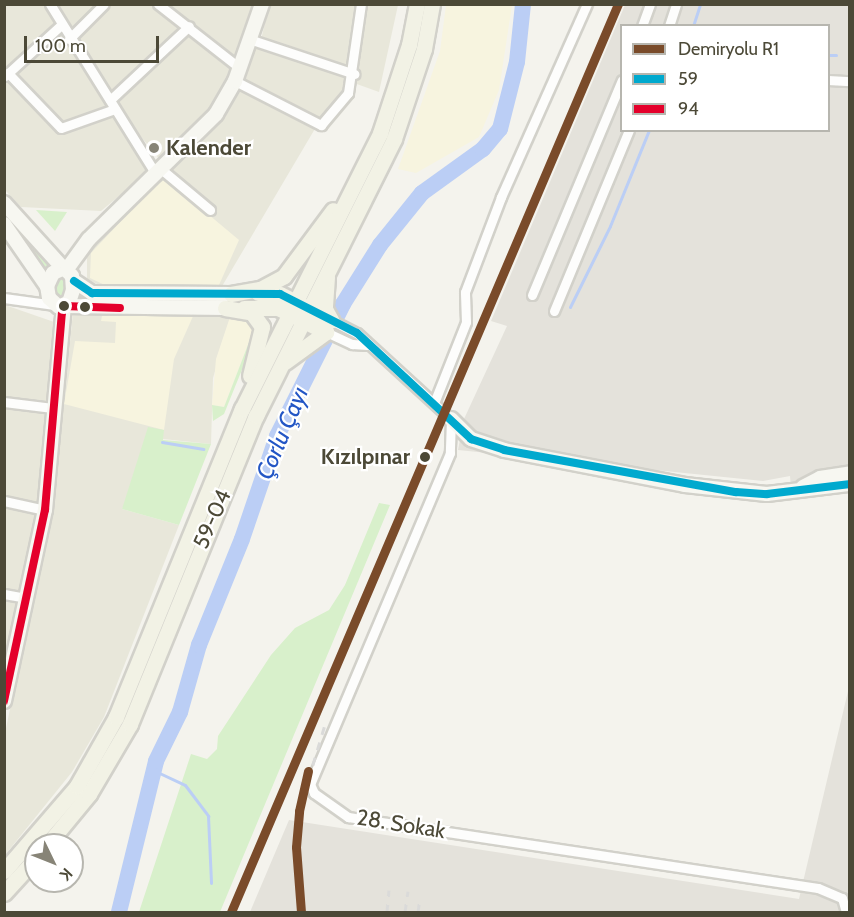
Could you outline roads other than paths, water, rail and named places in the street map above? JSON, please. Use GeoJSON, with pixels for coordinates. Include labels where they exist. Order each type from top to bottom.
{"type":"FeatureCollection","features":[{"type":"Feature","properties":{"kind":"main road"},"geometry":{"type":"LineString","coordinates":[[59,308],[72,297],[70,270],[86,242],[216,114],[238,75],[252,40],[262,4]]}},
{"type":"Feature","properties":{"kind":"main road","name":"59-04"},"geometry":{"type":"LineString","coordinates":[[57,833],[89,794],[130,724],[194,560],[280,365],[327,270],[364,183],[398,86],[417,4]]}},
{"type":"Feature","properties":{"kind":"main road","name":"59-04"},"geometry":{"type":"LineString","coordinates":[[4,871],[76,786],[116,717],[242,409],[294,300],[364,183],[412,91],[432,4]]}},
{"type":"Feature","properties":{"kind":"main road"},"geometry":{"type":"LineString","coordinates":[[228,301],[260,289],[284,276],[364,183]]}},
{"type":"Feature","properties":{"kind":"main road"},"geometry":{"type":"LineString","coordinates":[[4,203],[92,293],[228,301],[278,308],[287,314],[305,314]]}},
{"type":"Feature","properties":{"kind":"main road"},"geometry":{"type":"LineString","coordinates":[[4,224],[47,286],[59,308],[45,510],[4,701]]}},
{"type":"Feature","properties":{"kind":"main road"},"geometry":{"type":"LineString","coordinates":[[47,286],[53,273],[70,270]]}},
{"type":"Feature","properties":{"kind":"main road"},"geometry":{"type":"LineString","coordinates":[[327,270],[325,303],[328,326]]}},
{"type":"Feature","properties":{"kind":"main road"},"geometry":{"type":"LineString","coordinates":[[59,308],[228,301],[280,294],[294,300],[305,314],[328,326]]}},
{"type":"Feature","properties":{"kind":"main road"},"geometry":{"type":"LineString","coordinates":[[228,301],[252,313],[262,327],[242,409]]}},
{"type":"Feature","properties":{"kind":"main road"},"geometry":{"type":"LineString","coordinates":[[280,365],[328,326]]}},
{"type":"Feature","properties":{"kind":"main road"},"geometry":{"type":"LineString","coordinates":[[452,419],[471,439],[504,450],[685,485],[766,494],[849,484]]}},
{"type":"Feature","properties":{"kind":"main road"},"geometry":{"type":"LineString","coordinates":[[796,491],[820,478],[849,473]]}},
{"type":"Feature","properties":{"kind":"main road"},"geometry":{"type":"LineString","coordinates":[[4,893],[24,871]]}},
{"type":"Feature","properties":{"kind":"street"},"geometry":{"type":"LineString","coordinates":[[50,4],[69,39],[158,171],[210,210]]}},
{"type":"Feature","properties":{"kind":"street"},"geometry":{"type":"LineString","coordinates":[[69,39],[104,4]]}},
{"type":"Feature","properties":{"kind":"street"},"geometry":{"type":"LineString","coordinates":[[159,4],[169,7],[238,75],[321,125],[348,93],[354,74],[361,4]]}},
{"type":"Feature","properties":{"kind":"street"},"geometry":{"type":"LineString","coordinates":[[434,403],[466,322],[465,292],[501,197],[587,4]]}},
{"type":"Feature","properties":{"kind":"street"},"geometry":{"type":"LineString","coordinates":[[643,24],[650,4]]}},
{"type":"Feature","properties":{"kind":"street"},"geometry":{"type":"LineString","coordinates":[[670,24],[676,4]]}},
{"type":"Feature","properties":{"kind":"street"},"geometry":{"type":"LineString","coordinates":[[61,25],[6,75],[61,128],[112,104],[189,27]]}},
{"type":"Feature","properties":{"kind":"street"},"geometry":{"type":"LineString","coordinates":[[252,40],[354,74]]}},
{"type":"Feature","properties":{"kind":"street"},"geometry":{"type":"LineString","coordinates":[[830,80],[849,81]]}},
{"type":"Feature","properties":{"kind":"street"},"geometry":{"type":"LineString","coordinates":[[532,296],[620,82]]}},
{"type":"Feature","properties":{"kind":"street"},"geometry":{"type":"LineString","coordinates":[[554,311],[628,132]]}},
{"type":"Feature","properties":{"kind":"street"},"geometry":{"type":"LineString","coordinates":[[21,302],[36,298],[47,286]]}},
{"type":"Feature","properties":{"kind":"street"},"geometry":{"type":"LineString","coordinates":[[4,298],[59,308]]}},
{"type":"Feature","properties":{"kind":"street"},"geometry":{"type":"LineString","coordinates":[[328,326],[352,344],[367,345]]}},
{"type":"Feature","properties":{"kind":"street"},"geometry":{"type":"LineString","coordinates":[[328,326],[357,333],[367,345],[452,419]]}},
{"type":"Feature","properties":{"kind":"street"},"geometry":{"type":"LineString","coordinates":[[4,402],[53,408]]}},
{"type":"Feature","properties":{"kind":"street","name":"28. Sokak"},"geometry":{"type":"LineString","coordinates":[[452,419],[450,453],[310,784],[314,793],[348,817],[818,888],[842,898],[846,912]]}},
{"type":"Feature","properties":{"kind":"street"},"geometry":{"type":"LineString","coordinates":[[4,501],[45,510]]}},
{"type":"Feature","properties":{"kind":"street"},"geometry":{"type":"LineString","coordinates":[[4,594],[26,598]]}},
{"type":"Feature","properties":{"kind":"waterway","name":"Çorlu Çayı"},"geometry":{"type":"LineString","coordinates":[[119,912],[156,761],[180,712],[199,645],[242,539],[277,436],[343,304],[380,245],[422,193],[483,149],[500,129],[517,62],[523,4]]}},
{"type":"Feature","properties":{"kind":"waterway"},"geometry":{"type":"LineString","coordinates":[[694,24],[700,4]]}},
{"type":"Feature","properties":{"kind":"waterway"},"geometry":{"type":"LineString","coordinates":[[830,55],[836,55]]}},
{"type":"Feature","properties":{"kind":"waterway"},"geometry":{"type":"LineString","coordinates":[[570,307],[610,226],[648,132]]}},
{"type":"Feature","properties":{"kind":"waterway"},"geometry":{"type":"LineString","coordinates":[[162,442],[203,449]]}},
{"type":"Feature","properties":{"kind":"waterway"},"geometry":{"type":"LineString","coordinates":[[153,770],[185,785],[208,816],[211,883]]}},
{"type":"Feature","properties":{"kind":"railway"},"geometry":{"type":"LineString","coordinates":[[301,912],[296,847],[299,811],[326,721]]}},
{"type":"Feature","properties":{"kind":"railway"},"geometry":{"type":"LineString","coordinates":[[387,912],[389,890]]}},
{"type":"Feature","properties":{"kind":"railway"},"geometry":{"type":"LineString","coordinates":[[405,912],[408,891]]}},
{"type":"Feature","properties":{"kind":"railway"},"geometry":{"type":"LineString","coordinates":[[418,912],[420,897]]}},
{"type":"Feature","properties":{"kind":"rail line","name":"R1"},"geometry":{"type":"LineString","coordinates":[[231,912],[618,4]]}},
{"type":"Feature","properties":{"kind":"rail line","name":"R1"},"geometry":{"type":"LineString","coordinates":[[301,912],[296,847],[299,811],[308,771]]}},
{"type":"Feature","properties":{"kind":"place","name":"Kalender"},"geometry":{"type":"Point","coordinates":[154,148]}},
{"type":"Feature","properties":{"kind":"place","name":"Kızılpınar"},"geometry":{"type":"Point","coordinates":[425,457]}}]}
